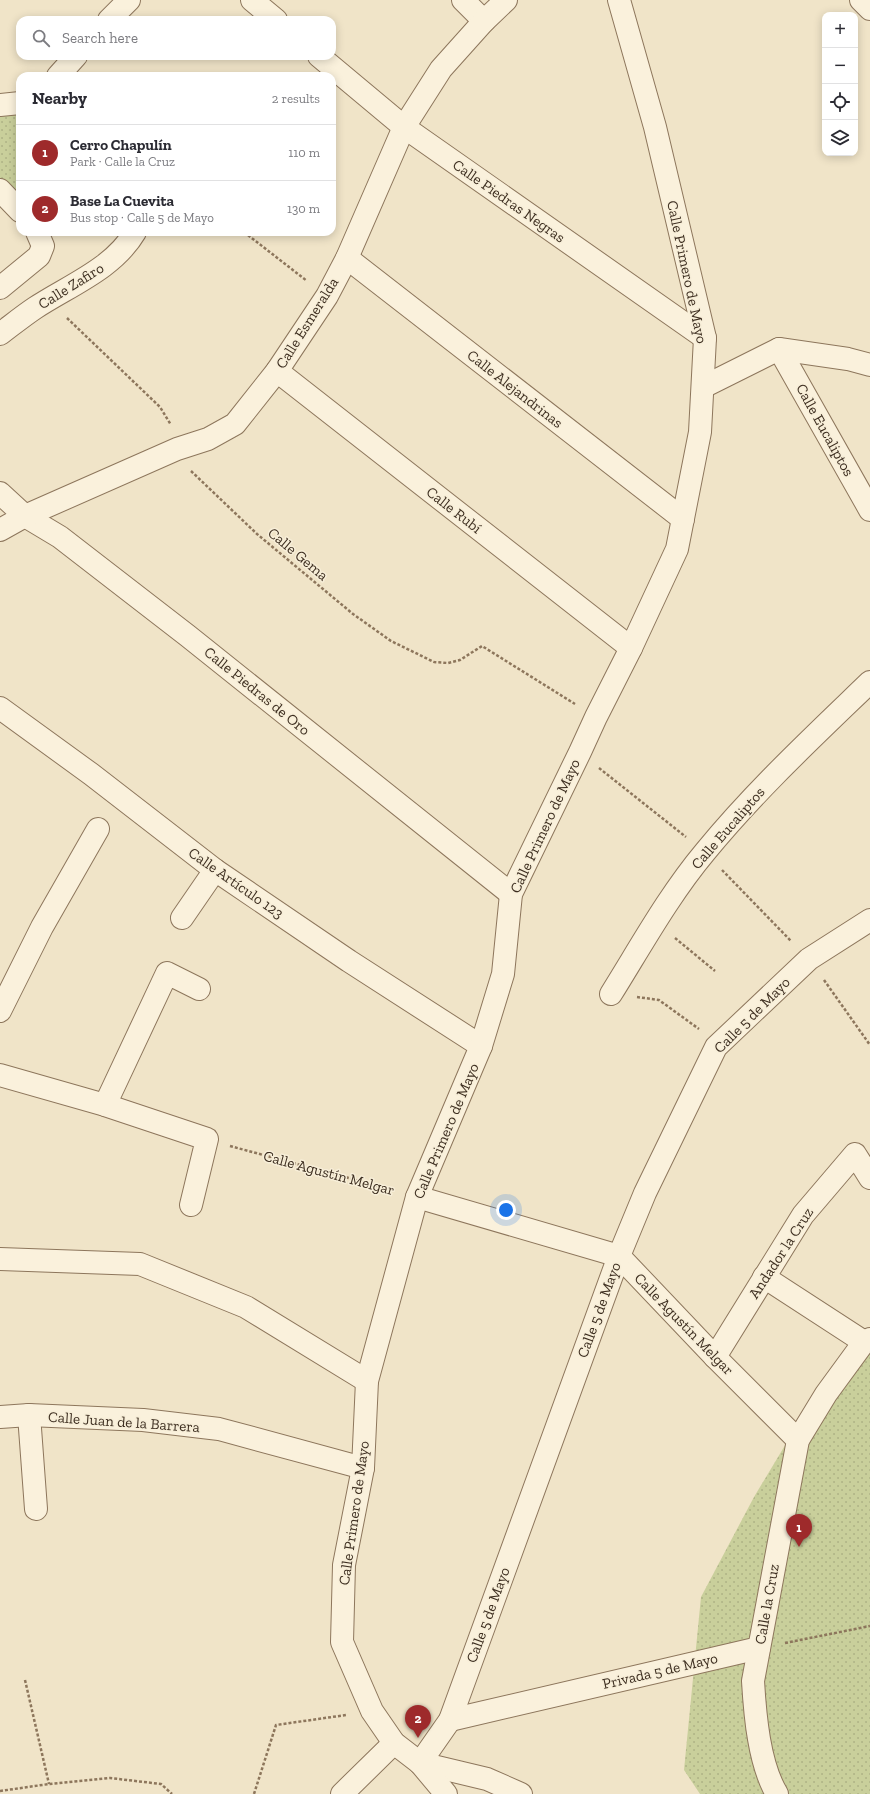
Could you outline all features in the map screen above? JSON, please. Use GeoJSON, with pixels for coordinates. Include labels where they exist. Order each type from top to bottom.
{"type":"FeatureCollection","features":[{"type":"Feature","properties":{"kind":"street"},"geometry":{"type":"LineString","coordinates":[[113,16],[129,0]]}},
{"type":"Feature","properties":{"kind":"street"},"geometry":{"type":"LineString","coordinates":[[252,0],[271,16]]}},
{"type":"Feature","properties":{"kind":"street"},"geometry":{"type":"LineString","coordinates":[[463,0],[484,21]]}},
{"type":"Feature","properties":{"kind":"street","name":"Calle Esmeralda"},"geometry":{"type":"LineString","coordinates":[[0,530],[25,516],[180,448],[208,440],[235,424],[277,372],[327,296],[347,258],[404,127],[441,69],[484,21],[506,0]]}},
{"type":"Feature","properties":{"kind":"street","name":"Calle Primero de Mayo"},"geometry":{"type":"LineString","coordinates":[[446,1794],[420,1764],[394,1742],[372,1711],[342,1642],[344,1565],[363,1468],[367,1381],[417,1197],[481,1046],[503,974],[511,894],[596,717],[631,648],[677,549],[700,432],[705,338],[655,127],[619,0]]}},
{"type":"Feature","properties":{"kind":"street"},"geometry":{"type":"LineString","coordinates":[[861,0],[870,9]]}},
{"type":"Feature","properties":{"kind":"street"},"geometry":{"type":"LineString","coordinates":[[62,72],[72,60]]}},
{"type":"Feature","properties":{"kind":"street","name":"Calle Piedras Negras"},"geometry":{"type":"LineString","coordinates":[[324,60],[404,127],[705,338]]}},
{"type":"Feature","properties":{"kind":"street"},"geometry":{"type":"LineString","coordinates":[[0,105],[16,103]]}},
{"type":"Feature","properties":{"kind":"street"},"geometry":{"type":"LineString","coordinates":[[0,190],[16,207]]}},
{"type":"Feature","properties":{"kind":"street"},"geometry":{"type":"LineString","coordinates":[[0,288],[40,256],[43,246],[39,236]]}},
{"type":"Feature","properties":{"kind":"street","name":"Calle Zafiro"},"geometry":{"type":"LineString","coordinates":[[0,334],[36,307],[49,301],[108,263],[132,236]]}},
{"type":"Feature","properties":{"kind":"street","name":"Calle Alejandrinas"},"geometry":{"type":"LineString","coordinates":[[347,258],[683,519]]}},
{"type":"Feature","properties":{"kind":"street"},"geometry":{"type":"LineString","coordinates":[[703,387],[779,349],[848,359],[870,365]]}},
{"type":"Feature","properties":{"kind":"street","name":"Calle Eucaliptos"},"geometry":{"type":"LineString","coordinates":[[779,349],[870,510]]}},
{"type":"Feature","properties":{"kind":"street","name":"Calle Rubí"},"geometry":{"type":"LineString","coordinates":[[277,372],[631,648]]}},
{"type":"Feature","properties":{"kind":"street","name":"Calle Piedras de Oro"},"geometry":{"type":"LineString","coordinates":[[0,493],[25,516],[54,533],[97,565],[511,894]]}},
{"type":"Feature","properties":{"kind":"street","name":"Calle Eucaliptos"},"geometry":{"type":"LineString","coordinates":[[611,994],[668,904],[704,852],[784,764],[870,682]]}},
{"type":"Feature","properties":{"kind":"street","name":"Calle Artículo 123"},"geometry":{"type":"LineString","coordinates":[[0,708],[91,774],[215,870],[349,961],[481,1046]]}},
{"type":"Feature","properties":{"kind":"street"},"geometry":{"type":"LineString","coordinates":[[0,1011],[42,927],[98,829]]}},
{"type":"Feature","properties":{"kind":"street"},"geometry":{"type":"LineString","coordinates":[[182,918],[215,870]]}},
{"type":"Feature","properties":{"kind":"street","name":"Calle 5 de Mayo"},"geometry":{"type":"LineString","coordinates":[[420,1764],[450,1720],[619,1256],[645,1193],[716,1047],[809,958],[870,920]]}},
{"type":"Feature","properties":{"kind":"street"},"geometry":{"type":"LineString","coordinates":[[105,1104],[167,973],[199,989]]}},
{"type":"Feature","properties":{"kind":"street"},"geometry":{"type":"LineString","coordinates":[[0,1075],[105,1104],[207,1139],[191,1205]]}},
{"type":"Feature","properties":{"kind":"street","name":"Andador la Cruz"},"geometry":{"type":"LineString","coordinates":[[715,1357],[803,1215],[855,1154],[870,1178]]}},
{"type":"Feature","properties":{"kind":"street"},"geometry":{"type":"LineString","coordinates":[[417,1197],[619,1256]]}},
{"type":"Feature","properties":{"kind":"street","name":"Calle Agustín Melgar"},"geometry":{"type":"LineString","coordinates":[[619,1256],[715,1357],[798,1440]]}},
{"type":"Feature","properties":{"kind":"street"},"geometry":{"type":"LineString","coordinates":[[0,1259],[140,1264],[246,1307],[367,1381]]}},
{"type":"Feature","properties":{"kind":"street"},"geometry":{"type":"LineString","coordinates":[[764,1277],[867,1341]]}},
{"type":"Feature","properties":{"kind":"street","name":"Calle la Cruz"},"geometry":{"type":"LineString","coordinates":[[777,1794],[770,1783],[755,1721],[753,1681],[798,1440],[826,1394],[867,1341]]}},
{"type":"Feature","properties":{"kind":"street"},"geometry":{"type":"LineString","coordinates":[[29,1415],[36,1509]]}},
{"type":"Feature","properties":{"kind":"street","name":"Calle Juan de la Barrera"},"geometry":{"type":"LineString","coordinates":[[0,1416],[29,1415],[143,1420],[219,1429],[363,1468]]}},
{"type":"Feature","properties":{"kind":"street","name":"Privada 5 de Mayo"},"geometry":{"type":"LineString","coordinates":[[450,1720],[759,1648]]}},
{"type":"Feature","properties":{"kind":"street"},"geometry":{"type":"LineString","coordinates":[[342,1794],[394,1742]]}},
{"type":"Feature","properties":{"kind":"street"},"geometry":{"type":"LineString","coordinates":[[420,1764],[488,1779],[521,1794]]}},
{"type":"Feature","properties":{"kind":"path"},"geometry":{"type":"LineString","coordinates":[[249,236],[327,296]]}},
{"type":"Feature","properties":{"kind":"path","name":"Calle Gema"},"geometry":{"type":"LineString","coordinates":[[49,301],[160,407],[176,433],[180,448],[191,471],[257,534],[353,614],[391,641],[434,662],[448,663],[460,660],[482,646],[596,717]]}},
{"type":"Feature","properties":{"kind":"path"},"geometry":{"type":"LineString","coordinates":[[580,752],[704,852],[809,958],[870,1045]]}},
{"type":"Feature","properties":{"kind":"path"},"geometry":{"type":"LineString","coordinates":[[656,923],[715,971]]}},
{"type":"Feature","properties":{"kind":"path"},"geometry":{"type":"LineString","coordinates":[[611,994],[659,1000],[696,1027],[716,1047]]}},
{"type":"Feature","properties":{"kind":"path","name":"Calle Agustín Melgar"},"geometry":{"type":"LineString","coordinates":[[207,1139],[417,1197]]}},
{"type":"Feature","properties":{"kind":"path"},"geometry":{"type":"LineString","coordinates":[[759,1648],[870,1626]]}},
{"type":"Feature","properties":{"kind":"path"},"geometry":{"type":"LineString","coordinates":[[25,1680],[49,1784]]}},
{"type":"Feature","properties":{"kind":"path"},"geometry":{"type":"LineString","coordinates":[[254,1794],[276,1725],[372,1711]]}},
{"type":"Feature","properties":{"kind":"path"},"geometry":{"type":"LineString","coordinates":[[0,1791],[49,1784],[110,1778],[161,1784],[172,1794]]}},
{"type":"Feature","properties":{"kind":"green space"},"geometry":{"type":"Polygon","coordinates":[[[0,105],[16,105],[16,198],[0,189],[0,105]]]}},
{"type":"Feature","properties":{"kind":"green space"},"geometry":{"type":"Polygon","coordinates":[[[870,1329],[870,1794],[700,1794],[684,1770],[701,1597],[754,1497],[790,1437],[870,1329]]]}},
{"type":"Feature","properties":{"kind":"place","name":"Cerro Chapulín"},"geometry":{"type":"Point","coordinates":[799,1547]}},
{"type":"Feature","properties":{"kind":"place","name":"Base La Cuevita"},"geometry":{"type":"Point","coordinates":[418,1738]}}]}
